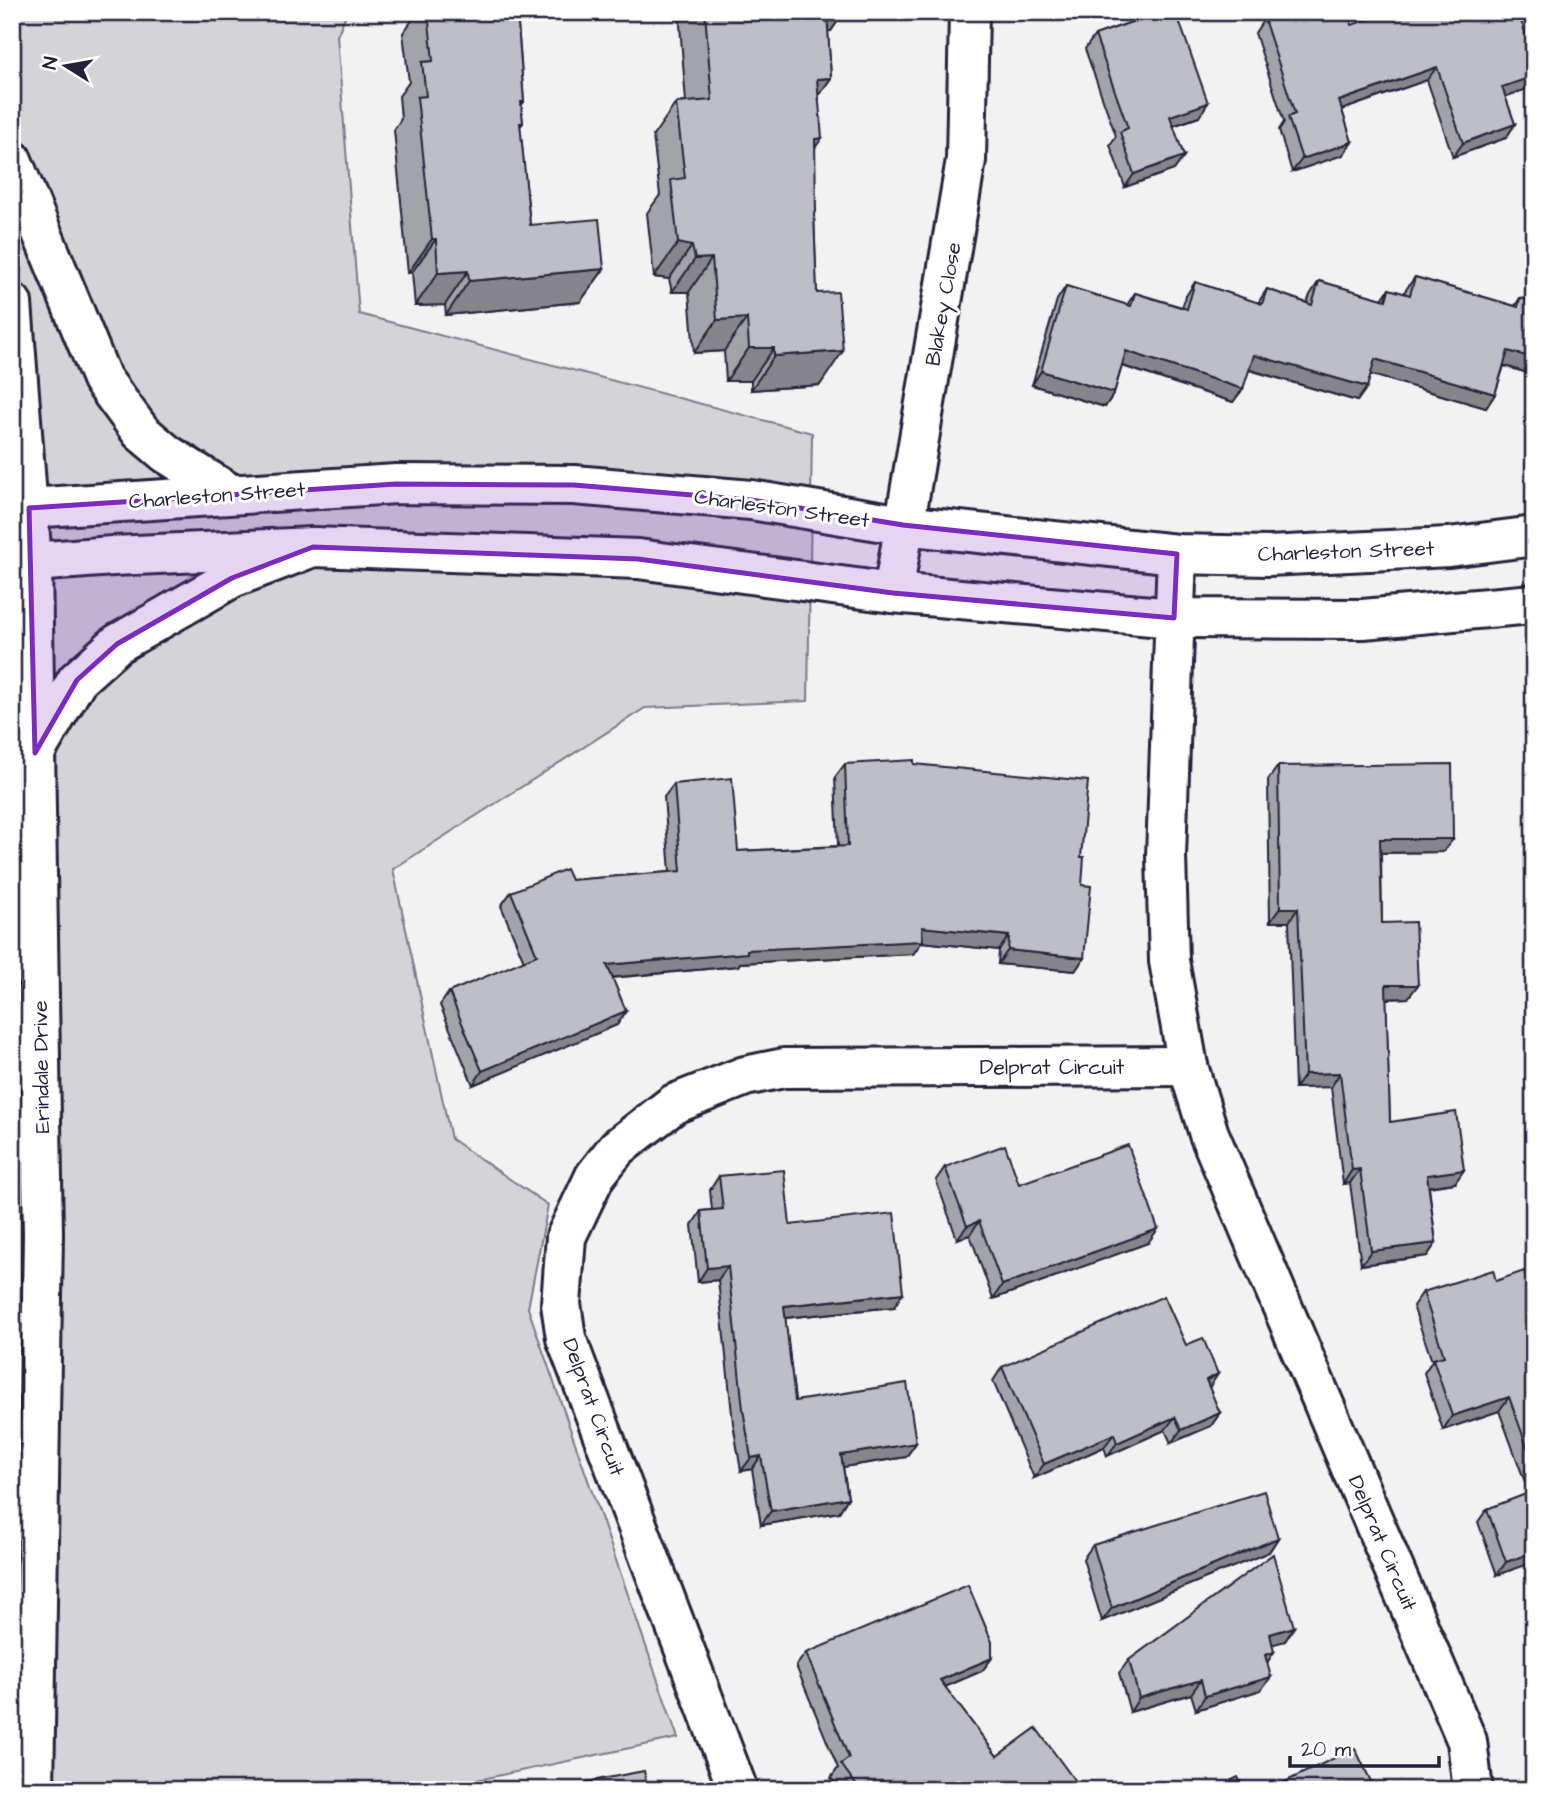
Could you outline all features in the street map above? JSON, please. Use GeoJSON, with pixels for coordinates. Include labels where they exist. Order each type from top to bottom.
{"type":"FeatureCollection","features":[{"type":"Feature","properties":{"kind":"street","name":"Blakey Close"},"geometry":{"type":"LineString","coordinates":[[893,593],[966,160],[969,12]]}},
{"type":"Feature","properties":{"kind":"street"},"geometry":{"type":"LineString","coordinates":[[12,160],[102,379],[141,432],[167,454],[231,494]]}},
{"type":"Feature","properties":{"kind":"street","name":"Erindale Drive"},"geometry":{"type":"LineString","coordinates":[[12,303],[32,562],[43,1234],[34,1790]]}},
{"type":"Feature","properties":{"kind":"street","name":"Charleston Street"},"geometry":{"type":"LineString","coordinates":[[29,508],[396,484],[574,485],[751,500],[904,525],[1177,554],[1268,556],[1449,547],[1534,536]]}},
{"type":"Feature","properties":{"kind":"street"},"geometry":{"type":"LineString","coordinates":[[35,753],[77,680],[117,644],[232,578],[313,547]]}},
{"type":"Feature","properties":{"kind":"street"},"geometry":{"type":"LineString","coordinates":[[32,562],[313,547],[638,559],[893,593],[1174,618],[1363,619],[1534,604]]}},
{"type":"Feature","properties":{"kind":"street","name":"Delprat Circuit"},"geometry":{"type":"LineString","coordinates":[[1177,554],[1166,856],[1169,961],[1188,1066],[1209,1133],[1467,1741],[1473,1790]]}},
{"type":"Feature","properties":{"kind":"street","name":"Delprat Circuit"},"geometry":{"type":"LineString","coordinates":[[738,1790],[566,1338],[561,1304],[566,1237],[595,1176],[617,1149],[674,1104],[745,1076],[785,1068],[1188,1066]]}},
{"type":"Feature","properties":{"kind":"highlighted area"},"geometry":{"type":"Polygon","coordinates":[[[396,484],[574,485],[751,500],[903,525],[1177,554],[1174,618],[893,593],[638,559],[313,547],[232,578],[117,644],[77,680],[35,753],[29,508],[396,484]]]}},
{"type":"Feature","properties":{"kind":"shaded area"},"geometry":{"type":"Polygon","coordinates":[[[12,12],[347,12],[337,36],[359,314],[812,433],[808,701],[645,708],[393,869],[451,1139],[548,1205],[528,1308],[678,1738],[429,1790],[12,1790],[12,12]]]}},
{"type":"Feature","properties":{"kind":"building"},"geometry":{"type":"Polygon","coordinates":[[[428,12],[517,12],[524,102],[521,102],[523,123],[520,123],[530,225],[599,219],[604,269],[469,281],[468,271],[438,273],[417,97],[426,96],[422,62],[433,61],[428,12]]]}},
{"type":"Feature","properties":{"kind":"building"},"geometry":{"type":"Polygon","coordinates":[[[705,12],[827,12],[831,78],[817,79],[822,138],[815,139],[817,293],[838,292],[843,351],[774,356],[774,348],[749,348],[747,318],[717,320],[712,258],[695,259],[692,246],[678,243],[671,180],[685,178],[676,103],[712,100],[705,12]]]}},
{"type":"Feature","properties":{"kind":"building"},"geometry":{"type":"Polygon","coordinates":[[[1143,12],[1176,12],[1208,103],[1170,116],[1184,156],[1134,174],[1120,132],[1128,128],[1095,35],[1146,17],[1143,12]]]}},
{"type":"Feature","properties":{"kind":"building"},"geometry":{"type":"Polygon","coordinates":[[[1285,12],[1348,12],[1352,25],[1388,12],[1518,12],[1534,58],[1534,76],[1502,87],[1515,124],[1463,143],[1437,67],[1339,101],[1352,142],[1302,159],[1288,117],[1295,114],[1264,19],[1285,12]]]}},
{"type":"Feature","properties":{"kind":"building"},"geometry":{"type":"Polygon","coordinates":[[[1415,277],[1518,307],[1520,298],[1534,302],[1534,358],[1508,351],[1495,394],[1375,359],[1367,387],[1254,355],[1243,389],[1126,351],[1114,393],[1041,371],[1066,286],[1131,306],[1135,293],[1187,309],[1195,282],[1262,304],[1267,289],[1312,305],[1319,281],[1386,300],[1389,289],[1410,295],[1415,277]]]}},
{"type":"Feature","properties":{"kind":"building"},"geometry":{"type":"Polygon","coordinates":[[[914,760],[914,764],[1088,781],[1081,857],[1084,857],[1082,885],[1091,886],[1084,958],[1008,950],[1009,936],[922,927],[923,941],[747,950],[747,953],[607,965],[626,1011],[482,1071],[449,992],[537,955],[511,892],[566,869],[571,880],[681,871],[674,784],[732,778],[738,851],[848,846],[845,764],[914,760]]]}},
{"type":"Feature","properties":{"kind":"building"},"geometry":{"type":"Polygon","coordinates":[[[1452,764],[1453,839],[1380,839],[1382,923],[1415,922],[1418,985],[1386,985],[1390,1122],[1456,1112],[1464,1170],[1427,1175],[1436,1243],[1371,1251],[1360,1169],[1352,1170],[1340,1073],[1305,1074],[1298,908],[1280,908],[1278,766],[1452,764]]]}},
{"type":"Feature","properties":{"kind":"building"},"geometry":{"type":"Polygon","coordinates":[[[1005,1145],[1019,1184],[1128,1145],[1158,1229],[1002,1285],[979,1221],[967,1226],[945,1167],[1005,1145]]]}},
{"type":"Feature","properties":{"kind":"building"},"geometry":{"type":"Polygon","coordinates":[[[784,1170],[790,1225],[894,1213],[903,1293],[784,1306],[795,1401],[907,1383],[916,1443],[841,1455],[848,1498],[771,1511],[761,1456],[751,1458],[743,1409],[728,1266],[707,1268],[701,1211],[723,1209],[719,1176],[784,1170]]]}},
{"type":"Feature","properties":{"kind":"building"},"geometry":{"type":"Polygon","coordinates":[[[1493,1270],[1496,1281],[1524,1271],[1534,1301],[1534,1466],[1509,1397],[1452,1416],[1433,1359],[1444,1356],[1423,1292],[1493,1270]]]}},
{"type":"Feature","properties":{"kind":"building"},"geometry":{"type":"Polygon","coordinates":[[[1164,1296],[1186,1345],[1203,1338],[1218,1374],[1206,1380],[1220,1413],[1181,1430],[1175,1417],[1117,1443],[1114,1434],[1044,1464],[1002,1367],[1164,1296]]]}},
{"type":"Feature","properties":{"kind":"building"},"geometry":{"type":"Polygon","coordinates":[[[1264,1491],[1278,1538],[1112,1608],[1093,1545],[1264,1491]]]}},
{"type":"Feature","properties":{"kind":"building"},"geometry":{"type":"Polygon","coordinates":[[[1534,1491],[1534,1552],[1506,1562],[1487,1509],[1534,1491]]]}},
{"type":"Feature","properties":{"kind":"building"},"geometry":{"type":"Polygon","coordinates":[[[1273,1554],[1294,1627],[1270,1634],[1274,1652],[1265,1655],[1271,1677],[1205,1696],[1201,1680],[1139,1698],[1129,1660],[1273,1554]]]}},
{"type":"Feature","properties":{"kind":"building"},"geometry":{"type":"Polygon","coordinates":[[[968,1585],[992,1642],[992,1658],[940,1680],[997,1756],[1036,1728],[1075,1781],[1064,1790],[860,1790],[841,1764],[849,1758],[806,1653],[968,1585]]]}},
{"type":"Feature","properties":{"kind":"building"},"geometry":{"type":"Polygon","coordinates":[[[1355,1748],[1375,1790],[1268,1790],[1355,1748]]]}},
{"type":"Feature","properties":{"kind":"building"},"geometry":{"type":"Polygon","coordinates":[[[644,1771],[648,1790],[588,1790],[586,1782],[644,1771]]]}},
{"type":"Feature","properties":{"kind":"building"},"geometry":{"type":"Polygon","coordinates":[[[1238,1777],[1244,1790],[1211,1790],[1238,1777]]]}}]}
